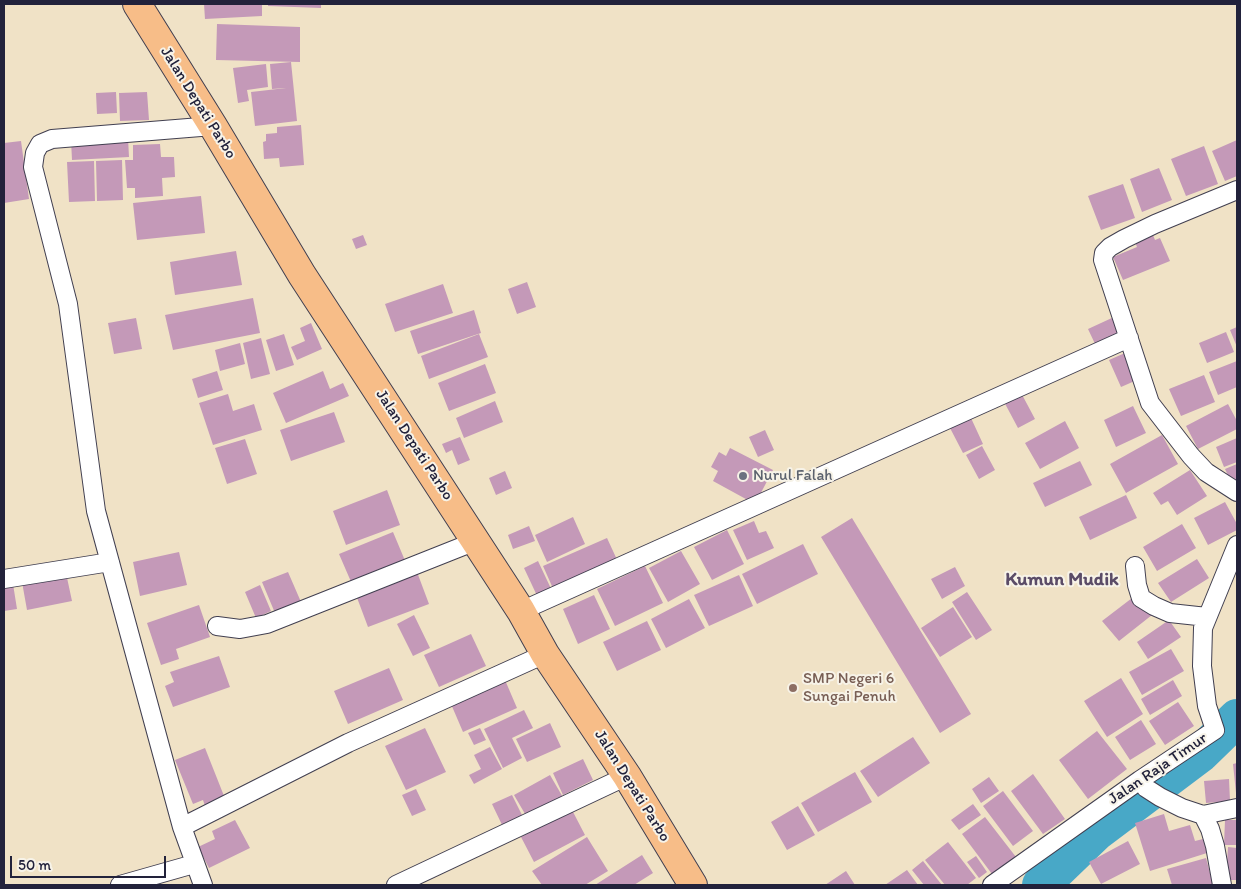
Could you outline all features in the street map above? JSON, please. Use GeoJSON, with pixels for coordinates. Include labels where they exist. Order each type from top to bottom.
{"type":"FeatureCollection","features":[{"type":"Feature","properties":{"kind":"main road","name":"Jalan Depati Parbo"},"geometry":{"type":"LineString","coordinates":[[137,4],[302,275],[476,541],[545,654],[627,776],[688,884]]}},
{"type":"Feature","properties":{"kind":"street"},"geometry":{"type":"LineString","coordinates":[[203,885],[182,828],[96,510],[68,304],[33,167],[35,153],[40,144],[52,139],[213,126]]}},
{"type":"Feature","properties":{"kind":"street"},"geometry":{"type":"LineString","coordinates":[[1237,190],[1155,224],[1116,244],[1104,253],[1105,268],[1150,403],[1200,467],[1237,492]]}},
{"type":"Feature","properties":{"kind":"street"},"geometry":{"type":"LineString","coordinates":[[521,612],[1129,338]]}},
{"type":"Feature","properties":{"kind":"street"},"geometry":{"type":"LineString","coordinates":[[217,626],[240,629],[267,624],[476,541]]}},
{"type":"Feature","properties":{"kind":"street","name":"Jalan Raja Timur"},"geometry":{"type":"LineString","coordinates":[[993,885],[1149,788],[1215,730],[1207,706],[1202,666],[1204,628],[1237,544]]}},
{"type":"Feature","properties":{"kind":"street"},"geometry":{"type":"LineString","coordinates":[[4,579],[110,562]]}},
{"type":"Feature","properties":{"kind":"street"},"geometry":{"type":"LineString","coordinates":[[1135,566],[1136,585],[1141,598],[1154,606],[1170,612],[1207,617]]}},
{"type":"Feature","properties":{"kind":"street"},"geometry":{"type":"LineString","coordinates":[[182,828],[348,743],[545,654]]}},
{"type":"Feature","properties":{"kind":"street"},"geometry":{"type":"LineString","coordinates":[[396,885],[627,776]]}},
{"type":"Feature","properties":{"kind":"street"},"geometry":{"type":"LineString","coordinates":[[1149,788],[1203,815],[1215,846],[1222,885]]}},
{"type":"Feature","properties":{"kind":"street"},"geometry":{"type":"LineString","coordinates":[[1203,815],[1237,808]]}},
{"type":"Feature","properties":{"kind":"street"},"geometry":{"type":"LineString","coordinates":[[120,885],[194,864]]}},
{"type":"Feature","properties":{"kind":"building"},"geometry":{"type":"Polygon","coordinates":[[[204,4],[262,4],[262,16],[205,19],[204,4]]]}},
{"type":"Feature","properties":{"kind":"building"},"geometry":{"type":"Polygon","coordinates":[[[268,4],[321,4],[321,8],[268,6],[268,4]]]}},
{"type":"Feature","properties":{"kind":"building"},"geometry":{"type":"Polygon","coordinates":[[[217,24],[300,27],[300,62],[216,60],[217,24]]]}},
{"type":"Feature","properties":{"kind":"building"},"geometry":{"type":"Polygon","coordinates":[[[291,62],[297,121],[255,126],[251,92],[286,88],[272,89],[270,64],[291,62]]]}},
{"type":"Feature","properties":{"kind":"building"},"geometry":{"type":"Polygon","coordinates":[[[266,64],[268,87],[247,90],[249,101],[238,103],[233,68],[266,64]]]}},
{"type":"Feature","properties":{"kind":"building"},"geometry":{"type":"Polygon","coordinates":[[[116,92],[117,113],[97,114],[96,93],[116,92]]]}},
{"type":"Feature","properties":{"kind":"building"},"geometry":{"type":"Polygon","coordinates":[[[147,92],[149,120],[120,121],[119,93],[147,92]]]}},
{"type":"Feature","properties":{"kind":"building"},"geometry":{"type":"Polygon","coordinates":[[[301,125],[304,165],[280,167],[279,158],[264,159],[263,142],[266,141],[266,134],[277,133],[277,127],[301,125]]]}},
{"type":"Feature","properties":{"kind":"building"},"geometry":{"type":"Polygon","coordinates":[[[128,138],[129,157],[72,160],[71,140],[128,138]]]}},
{"type":"Feature","properties":{"kind":"building"},"geometry":{"type":"Polygon","coordinates":[[[1237,140],[1237,176],[1225,181],[1212,151],[1237,140]]]}},
{"type":"Feature","properties":{"kind":"building"},"geometry":{"type":"Polygon","coordinates":[[[21,141],[29,199],[4,203],[4,143],[21,141]]]}},
{"type":"Feature","properties":{"kind":"building"},"geometry":{"type":"Polygon","coordinates":[[[160,144],[161,157],[174,157],[175,177],[162,178],[163,196],[135,198],[135,188],[127,188],[125,160],[133,160],[133,145],[160,144]]]}},
{"type":"Feature","properties":{"kind":"building"},"geometry":{"type":"Polygon","coordinates":[[[1204,146],[1218,184],[1186,196],[1171,159],[1204,146]]]}},
{"type":"Feature","properties":{"kind":"building"},"geometry":{"type":"Polygon","coordinates":[[[122,160],[123,200],[97,201],[96,161],[122,160]]]}},
{"type":"Feature","properties":{"kind":"building"},"geometry":{"type":"Polygon","coordinates":[[[94,161],[95,201],[69,202],[67,162],[94,161]]]}},
{"type":"Feature","properties":{"kind":"building"},"geometry":{"type":"Polygon","coordinates":[[[1159,168],[1172,200],[1142,212],[1130,179],[1159,168]]]}},
{"type":"Feature","properties":{"kind":"building"},"geometry":{"type":"Polygon","coordinates":[[[1123,184],[1135,218],[1101,230],[1088,196],[1123,184]]]}},
{"type":"Feature","properties":{"kind":"building"},"geometry":{"type":"Polygon","coordinates":[[[201,196],[205,233],[137,240],[133,203],[201,196]]]}},
{"type":"Feature","properties":{"kind":"building"},"geometry":{"type":"Polygon","coordinates":[[[363,235],[367,245],[356,249],[352,239],[363,235]]]}},
{"type":"Feature","properties":{"kind":"building"},"geometry":{"type":"Polygon","coordinates":[[[1153,235],[1155,240],[1160,238],[1170,261],[1123,280],[1113,257],[1137,247],[1135,242],[1153,235]]]}},
{"type":"Feature","properties":{"kind":"building"},"geometry":{"type":"Polygon","coordinates":[[[236,251],[242,285],[175,295],[170,262],[236,251]]]}},
{"type":"Feature","properties":{"kind":"building"},"geometry":{"type":"Polygon","coordinates":[[[527,282],[536,307],[517,314],[508,289],[527,282]]]}},
{"type":"Feature","properties":{"kind":"building"},"geometry":{"type":"Polygon","coordinates":[[[443,284],[453,313],[395,332],[385,304],[443,284]]]}},
{"type":"Feature","properties":{"kind":"building"},"geometry":{"type":"Polygon","coordinates":[[[253,298],[260,333],[173,350],[165,315],[253,298]]]}},
{"type":"Feature","properties":{"kind":"building"},"geometry":{"type":"Polygon","coordinates":[[[474,310],[481,333],[418,354],[410,331],[474,310]]]}},
{"type":"Feature","properties":{"kind":"building"},"geometry":{"type":"Polygon","coordinates":[[[1114,317],[1123,337],[1097,348],[1088,329],[1114,317]]]}},
{"type":"Feature","properties":{"kind":"building"},"geometry":{"type":"Polygon","coordinates":[[[136,318],[142,349],[114,354],[108,323],[136,318]]]}},
{"type":"Feature","properties":{"kind":"building"},"geometry":{"type":"Polygon","coordinates":[[[311,323],[322,349],[297,360],[291,347],[305,341],[300,328],[311,323]]]}},
{"type":"Feature","properties":{"kind":"building"},"geometry":{"type":"Polygon","coordinates":[[[1237,327],[1237,347],[1230,330],[1237,327]]]}},
{"type":"Feature","properties":{"kind":"building"},"geometry":{"type":"Polygon","coordinates":[[[1226,332],[1234,352],[1207,363],[1199,343],[1226,332]]]}},
{"type":"Feature","properties":{"kind":"building"},"geometry":{"type":"Polygon","coordinates":[[[284,334],[294,365],[276,371],[266,340],[284,334]]]}},
{"type":"Feature","properties":{"kind":"building"},"geometry":{"type":"Polygon","coordinates":[[[479,334],[488,357],[429,379],[421,356],[479,334]]]}},
{"type":"Feature","properties":{"kind":"building"},"geometry":{"type":"Polygon","coordinates":[[[261,338],[270,374],[251,379],[243,343],[261,338]]]}},
{"type":"Feature","properties":{"kind":"building"},"geometry":{"type":"Polygon","coordinates":[[[240,343],[245,364],[220,371],[215,350],[240,343]]]}},
{"type":"Feature","properties":{"kind":"building"},"geometry":{"type":"Polygon","coordinates":[[[1125,353],[1137,380],[1121,387],[1109,360],[1125,353]]]}},
{"type":"Feature","properties":{"kind":"building"},"geometry":{"type":"Polygon","coordinates":[[[1237,361],[1237,387],[1218,395],[1209,372],[1237,361]]]}},
{"type":"Feature","properties":{"kind":"building"},"geometry":{"type":"Polygon","coordinates":[[[485,364],[496,393],[449,411],[438,383],[485,364]]]}},
{"type":"Feature","properties":{"kind":"building"},"geometry":{"type":"Polygon","coordinates":[[[217,371],[223,390],[198,398],[192,379],[217,371]]]}},
{"type":"Feature","properties":{"kind":"building"},"geometry":{"type":"Polygon","coordinates":[[[323,371],[330,389],[343,383],[349,396],[286,423],[273,393],[323,371]]]}},
{"type":"Feature","properties":{"kind":"building"},"geometry":{"type":"Polygon","coordinates":[[[1204,375],[1215,402],[1181,416],[1169,389],[1204,375]]]}},
{"type":"Feature","properties":{"kind":"building"},"geometry":{"type":"Polygon","coordinates":[[[1019,389],[1035,419],[1018,428],[1002,398],[1019,389]]]}},
{"type":"Feature","properties":{"kind":"building"},"geometry":{"type":"Polygon","coordinates":[[[228,394],[233,411],[254,404],[262,430],[213,445],[199,403],[228,394]]]}},
{"type":"Feature","properties":{"kind":"building"},"geometry":{"type":"Polygon","coordinates":[[[495,401],[503,422],[464,438],[456,418],[495,401]]]}},
{"type":"Feature","properties":{"kind":"building"},"geometry":{"type":"Polygon","coordinates":[[[1228,404],[1237,421],[1237,429],[1198,449],[1186,426],[1228,404]]]}},
{"type":"Feature","properties":{"kind":"building"},"geometry":{"type":"Polygon","coordinates":[[[1133,406],[1146,433],[1116,447],[1104,420],[1133,406]]]}},
{"type":"Feature","properties":{"kind":"building"},"geometry":{"type":"Polygon","coordinates":[[[334,412],[345,442],[291,461],[280,430],[334,412]]]}},
{"type":"Feature","properties":{"kind":"building"},"geometry":{"type":"Polygon","coordinates":[[[971,418],[983,444],[963,453],[950,428],[971,418]]]}},
{"type":"Feature","properties":{"kind":"building"},"geometry":{"type":"Polygon","coordinates":[[[1065,421],[1079,448],[1040,469],[1025,443],[1065,421]]]}},
{"type":"Feature","properties":{"kind":"building"},"geometry":{"type":"Polygon","coordinates":[[[765,430],[774,450],[758,457],[749,437],[765,430]]]}},
{"type":"Feature","properties":{"kind":"building"},"geometry":{"type":"Polygon","coordinates":[[[1162,435],[1178,464],[1126,493],[1110,464],[1162,435]]]}},
{"type":"Feature","properties":{"kind":"building"},"geometry":{"type":"Polygon","coordinates":[[[460,437],[470,460],[458,465],[452,450],[446,453],[442,444],[460,437]]]}},
{"type":"Feature","properties":{"kind":"building"},"geometry":{"type":"Polygon","coordinates":[[[1237,438],[1237,462],[1224,467],[1216,447],[1237,438]]]}},
{"type":"Feature","properties":{"kind":"building"},"geometry":{"type":"Polygon","coordinates":[[[245,439],[257,474],[227,484],[215,448],[245,439]]]}},
{"type":"Feature","properties":{"kind":"building"},"geometry":{"type":"Polygon","coordinates":[[[982,446],[995,470],[979,479],[966,455],[982,446]]]}},
{"type":"Feature","properties":{"kind":"building","name":"Nurul Falah"},"geometry":{"type":"Polygon","coordinates":[[[730,448],[773,470],[755,504],[713,481],[718,471],[711,467],[719,452],[726,456],[730,448]]]}},
{"type":"Feature","properties":{"kind":"building"},"geometry":{"type":"Polygon","coordinates":[[[1080,461],[1092,485],[1045,507],[1033,483],[1080,461]]]}},
{"type":"Feature","properties":{"kind":"building"},"geometry":{"type":"Polygon","coordinates":[[[1237,464],[1237,485],[1233,486],[1225,469],[1237,464]]]}},
{"type":"Feature","properties":{"kind":"building"},"geometry":{"type":"Polygon","coordinates":[[[1190,470],[1207,496],[1177,515],[1168,501],[1161,505],[1153,493],[1190,470]]]}},
{"type":"Feature","properties":{"kind":"building"},"geometry":{"type":"Polygon","coordinates":[[[505,471],[512,488],[496,495],[489,478],[505,471]]]}},
{"type":"Feature","properties":{"kind":"building"},"geometry":{"type":"Polygon","coordinates":[[[387,490],[400,525],[346,545],[333,511],[387,490]]]}},
{"type":"Feature","properties":{"kind":"building"},"geometry":{"type":"Polygon","coordinates":[[[1126,495],[1137,518],[1090,540],[1079,517],[1126,495]]]}},
{"type":"Feature","properties":{"kind":"building"},"geometry":{"type":"Polygon","coordinates":[[[1225,502],[1237,524],[1237,530],[1208,545],[1194,518],[1225,502]]]}},
{"type":"Feature","properties":{"kind":"building"},"geometry":{"type":"Polygon","coordinates":[[[573,517],[585,544],[547,562],[535,535],[573,517]]]}},
{"type":"Feature","properties":{"kind":"building"},"geometry":{"type":"Polygon","coordinates":[[[852,518],[971,714],[940,733],[821,537],[852,518]]]}},
{"type":"Feature","properties":{"kind":"building"},"geometry":{"type":"Polygon","coordinates":[[[754,521],[759,533],[766,531],[774,548],[747,560],[733,530],[754,521]]]}},
{"type":"Feature","properties":{"kind":"building"},"geometry":{"type":"Polygon","coordinates":[[[1182,524],[1196,548],[1157,571],[1143,547],[1182,524]]]}},
{"type":"Feature","properties":{"kind":"building"},"geometry":{"type":"Polygon","coordinates":[[[529,526],[535,541],[513,549],[508,535],[529,526]]]}},
{"type":"Feature","properties":{"kind":"building"},"geometry":{"type":"Polygon","coordinates":[[[727,530],[744,564],[712,580],[694,547],[727,530]]]}},
{"type":"Feature","properties":{"kind":"building"},"geometry":{"type":"Polygon","coordinates":[[[393,532],[406,563],[352,584],[339,554],[393,532]]]}},
{"type":"Feature","properties":{"kind":"building"},"geometry":{"type":"Polygon","coordinates":[[[607,538],[619,564],[555,593],[543,566],[607,538]]]}},
{"type":"Feature","properties":{"kind":"building"},"geometry":{"type":"Polygon","coordinates":[[[803,544],[818,574],[757,604],[742,574],[803,544]]]}},
{"type":"Feature","properties":{"kind":"building"},"geometry":{"type":"Polygon","coordinates":[[[681,551],[700,584],[668,602],[649,568],[681,551]]]}},
{"type":"Feature","properties":{"kind":"building"},"geometry":{"type":"Polygon","coordinates":[[[179,552],[187,585],[140,596],[133,562],[179,552]]]}},
{"type":"Feature","properties":{"kind":"building"},"geometry":{"type":"Polygon","coordinates":[[[1197,559],[1209,578],[1171,602],[1158,583],[1197,559]]]}},
{"type":"Feature","properties":{"kind":"building"},"geometry":{"type":"Polygon","coordinates":[[[538,561],[554,595],[540,602],[524,568],[538,561]]]}},
{"type":"Feature","properties":{"kind":"building"},"geometry":{"type":"Polygon","coordinates":[[[645,566],[663,603],[615,626],[597,589],[645,566]]]}},
{"type":"Feature","properties":{"kind":"building"},"geometry":{"type":"Polygon","coordinates":[[[955,567],[965,586],[942,599],[931,579],[955,567]]]}},
{"type":"Feature","properties":{"kind":"building"},"geometry":{"type":"Polygon","coordinates":[[[288,572],[301,602],[275,613],[262,582],[288,572]]]}},
{"type":"Feature","properties":{"kind":"building"},"geometry":{"type":"Polygon","coordinates":[[[417,572],[429,604],[368,627],[356,595],[417,572]]]}},
{"type":"Feature","properties":{"kind":"building"},"geometry":{"type":"Polygon","coordinates":[[[66,573],[72,601],[27,610],[22,582],[66,573]]]}},
{"type":"Feature","properties":{"kind":"building"},"geometry":{"type":"Polygon","coordinates":[[[739,575],[753,606],[709,626],[694,595],[739,575]]]}},
{"type":"Feature","properties":{"kind":"building"},"geometry":{"type":"Polygon","coordinates":[[[13,584],[17,609],[4,611],[4,585],[13,584]]]}},
{"type":"Feature","properties":{"kind":"building"},"geometry":{"type":"Polygon","coordinates":[[[260,585],[271,611],[256,618],[245,592],[260,585]]]}},
{"type":"Feature","properties":{"kind":"building"},"geometry":{"type":"Polygon","coordinates":[[[967,592],[992,630],[976,640],[952,602],[967,592]]]}},
{"type":"Feature","properties":{"kind":"building"},"geometry":{"type":"Polygon","coordinates":[[[594,595],[610,629],[578,644],[563,609],[594,595]]]}},
{"type":"Feature","properties":{"kind":"building"},"geometry":{"type":"Polygon","coordinates":[[[1136,595],[1152,615],[1119,641],[1102,621],[1136,595]]]}},
{"type":"Feature","properties":{"kind":"building"},"geometry":{"type":"Polygon","coordinates":[[[689,599],[705,628],[666,648],[651,619],[689,599]]]}},
{"type":"Feature","properties":{"kind":"building"},"geometry":{"type":"Polygon","coordinates":[[[199,605],[210,637],[176,649],[179,659],[161,665],[147,623],[199,605]]]}},
{"type":"Feature","properties":{"kind":"building"},"geometry":{"type":"Polygon","coordinates":[[[953,607],[972,637],[940,657],[921,628],[953,607]]]}},
{"type":"Feature","properties":{"kind":"building"},"geometry":{"type":"Polygon","coordinates":[[[414,615],[430,648],[413,656],[397,624],[414,615]]]}},
{"type":"Feature","properties":{"kind":"building"},"geometry":{"type":"Polygon","coordinates":[[[1169,620],[1181,637],[1148,659],[1137,642],[1169,620]]]}},
{"type":"Feature","properties":{"kind":"building"},"geometry":{"type":"Polygon","coordinates":[[[647,621],[661,650],[617,671],[603,642],[647,621]]]}},
{"type":"Feature","properties":{"kind":"building"},"geometry":{"type":"Polygon","coordinates":[[[471,634],[486,666],[439,687],[424,655],[471,634]]]}},
{"type":"Feature","properties":{"kind":"building"},"geometry":{"type":"Polygon","coordinates":[[[1171,649],[1184,671],[1142,695],[1129,672],[1171,649]]]}},
{"type":"Feature","properties":{"kind":"building"},"geometry":{"type":"Polygon","coordinates":[[[219,656],[230,687],[173,707],[165,686],[174,682],[170,672],[219,656]]]}},
{"type":"Feature","properties":{"kind":"building"},"geometry":{"type":"Polygon","coordinates":[[[389,668],[403,700],[348,724],[334,691],[389,668]]]}},
{"type":"Feature","properties":{"kind":"building"},"geometry":{"type":"Polygon","coordinates":[[[1121,678],[1143,714],[1107,737],[1084,701],[1121,678]]]}},
{"type":"Feature","properties":{"kind":"building"},"geometry":{"type":"Polygon","coordinates":[[[505,680],[517,708],[463,732],[451,704],[505,680]]]}},
{"type":"Feature","properties":{"kind":"building"},"geometry":{"type":"Polygon","coordinates":[[[1173,680],[1182,696],[1150,715],[1141,699],[1173,680]]]}},
{"type":"Feature","properties":{"kind":"building"},"geometry":{"type":"Polygon","coordinates":[[[1178,702],[1194,726],[1165,745],[1149,721],[1178,702]]]}},
{"type":"Feature","properties":{"kind":"building"},"geometry":{"type":"Polygon","coordinates":[[[524,710],[533,728],[512,738],[522,758],[503,768],[484,729],[524,710]]]}},
{"type":"Feature","properties":{"kind":"building"},"geometry":{"type":"Polygon","coordinates":[[[1141,720],[1156,744],[1130,760],[1115,737],[1141,720]]]}},
{"type":"Feature","properties":{"kind":"building"},"geometry":{"type":"Polygon","coordinates":[[[550,723],[561,747],[527,762],[516,739],[550,723]]]}},
{"type":"Feature","properties":{"kind":"building"},"geometry":{"type":"Polygon","coordinates":[[[425,728],[446,772],[406,790],[385,746],[425,728]]]}},
{"type":"Feature","properties":{"kind":"building"},"geometry":{"type":"Polygon","coordinates":[[[480,728],[486,740],[474,745],[468,733],[480,728]]]}},
{"type":"Feature","properties":{"kind":"building"},"geometry":{"type":"Polygon","coordinates":[[[1097,731],[1127,769],[1088,799],[1059,760],[1097,731]]]}},
{"type":"Feature","properties":{"kind":"building"},"geometry":{"type":"Polygon","coordinates":[[[913,737],[930,763],[878,797],[860,771],[913,737]]]}},
{"type":"Feature","properties":{"kind":"building"},"geometry":{"type":"Polygon","coordinates":[[[490,747],[502,769],[474,784],[469,775],[481,769],[474,755],[490,747]]]}},
{"type":"Feature","properties":{"kind":"building"},"geometry":{"type":"Polygon","coordinates":[[[205,748],[226,801],[206,809],[203,800],[193,804],[175,760],[205,748]]]}},
{"type":"Feature","properties":{"kind":"building"},"geometry":{"type":"Polygon","coordinates":[[[583,759],[593,780],[563,795],[553,773],[583,759]]]}},
{"type":"Feature","properties":{"kind":"building"},"geometry":{"type":"Polygon","coordinates":[[[1237,763],[1237,793],[1236,793],[1233,764],[1237,763]]]}},
{"type":"Feature","properties":{"kind":"building"},"geometry":{"type":"Polygon","coordinates":[[[855,772],[872,802],[818,832],[801,803],[855,772]]]}},
{"type":"Feature","properties":{"kind":"building"},"geometry":{"type":"Polygon","coordinates":[[[1033,774],[1065,819],[1043,834],[1011,791],[1033,774]]]}},
{"type":"Feature","properties":{"kind":"building"},"geometry":{"type":"Polygon","coordinates":[[[550,775],[564,799],[528,819],[514,795],[550,775]]]}},
{"type":"Feature","properties":{"kind":"building"},"geometry":{"type":"Polygon","coordinates":[[[989,777],[999,791],[981,803],[972,789],[989,777]]]}},
{"type":"Feature","properties":{"kind":"building"},"geometry":{"type":"Polygon","coordinates":[[[1229,779],[1230,801],[1206,803],[1204,781],[1229,779]]]}},
{"type":"Feature","properties":{"kind":"building"},"geometry":{"type":"Polygon","coordinates":[[[416,789],[426,810],[412,816],[402,795],[416,789]]]}},
{"type":"Feature","properties":{"kind":"building"},"geometry":{"type":"Polygon","coordinates":[[[1003,791],[1033,831],[1013,846],[983,806],[1003,791]]]}},
{"type":"Feature","properties":{"kind":"building"},"geometry":{"type":"Polygon","coordinates":[[[512,795],[524,819],[504,829],[492,804],[512,795]]]}},
{"type":"Feature","properties":{"kind":"building"},"geometry":{"type":"Polygon","coordinates":[[[973,804],[981,815],[959,830],[951,820],[973,804]]]}},
{"type":"Feature","properties":{"kind":"building"},"geometry":{"type":"Polygon","coordinates":[[[798,806],[815,835],[787,850],[771,822],[798,806]]]}},
{"type":"Feature","properties":{"kind":"building"},"geometry":{"type":"Polygon","coordinates":[[[572,810],[585,835],[534,862],[521,837],[572,810]]]}},
{"type":"Feature","properties":{"kind":"building"},"geometry":{"type":"Polygon","coordinates":[[[1164,814],[1169,831],[1190,825],[1195,841],[1203,839],[1207,853],[1150,871],[1135,823],[1164,814]]]}},
{"type":"Feature","properties":{"kind":"building"},"geometry":{"type":"Polygon","coordinates":[[[985,817],[1016,857],[992,874],[962,834],[985,817]]]}},
{"type":"Feature","properties":{"kind":"building"},"geometry":{"type":"Polygon","coordinates":[[[235,820],[250,848],[209,868],[198,847],[215,839],[212,831],[235,820]]]}},
{"type":"Feature","properties":{"kind":"building"},"geometry":{"type":"Polygon","coordinates":[[[1225,820],[1237,820],[1237,845],[1224,845],[1225,820]]]}},
{"type":"Feature","properties":{"kind":"building"},"geometry":{"type":"Polygon","coordinates":[[[587,837],[608,871],[585,885],[542,885],[532,871],[587,837]]]}},
{"type":"Feature","properties":{"kind":"building"},"geometry":{"type":"Polygon","coordinates":[[[1128,841],[1140,864],[1101,884],[1089,862],[1128,841]]]}},
{"type":"Feature","properties":{"kind":"building"},"geometry":{"type":"Polygon","coordinates":[[[948,842],[976,878],[967,885],[945,885],[925,860],[948,842]]]}},
{"type":"Feature","properties":{"kind":"building"},"geometry":{"type":"Polygon","coordinates":[[[1228,847],[1237,848],[1237,880],[1226,880],[1228,847]]]}},
{"type":"Feature","properties":{"kind":"building"},"geometry":{"type":"Polygon","coordinates":[[[642,855],[653,873],[634,885],[595,885],[642,855]]]}},
{"type":"Feature","properties":{"kind":"building"},"geometry":{"type":"Polygon","coordinates":[[[976,856],[987,872],[979,878],[967,862],[976,856]]]}},
{"type":"Feature","properties":{"kind":"building"},"geometry":{"type":"Polygon","coordinates":[[[1206,858],[1213,884],[1172,885],[1167,869],[1206,858]]]}},
{"type":"Feature","properties":{"kind":"building"},"geometry":{"type":"Polygon","coordinates":[[[923,861],[942,885],[924,885],[912,870],[923,861]]]}},
{"type":"Feature","properties":{"kind":"building"},"geometry":{"type":"Polygon","coordinates":[[[907,870],[918,885],[885,885],[907,870]]]}},
{"type":"Feature","properties":{"kind":"building"},"geometry":{"type":"Polygon","coordinates":[[[846,871],[855,885],[825,885],[846,871]]]}},
{"type":"Feature","properties":{"kind":"waterway"},"geometry":{"type":"LineString","coordinates":[[1041,885],[1096,832],[1201,753],[1237,718]]}},
{"type":"Feature","properties":{"kind":"place","name":"Nurul Falah"},"geometry":{"type":"Point","coordinates":[743,476]}},
{"type":"Feature","properties":{"kind":"place","name":"SMP Negeri 6 Sungai Penuh"},"geometry":{"type":"Point","coordinates":[793,688]}},
{"type":"Feature","properties":{"kind":"district","name":"Kumun Mudik"},"geometry":{"type":"Point","coordinates":[1062,580]}}]}
